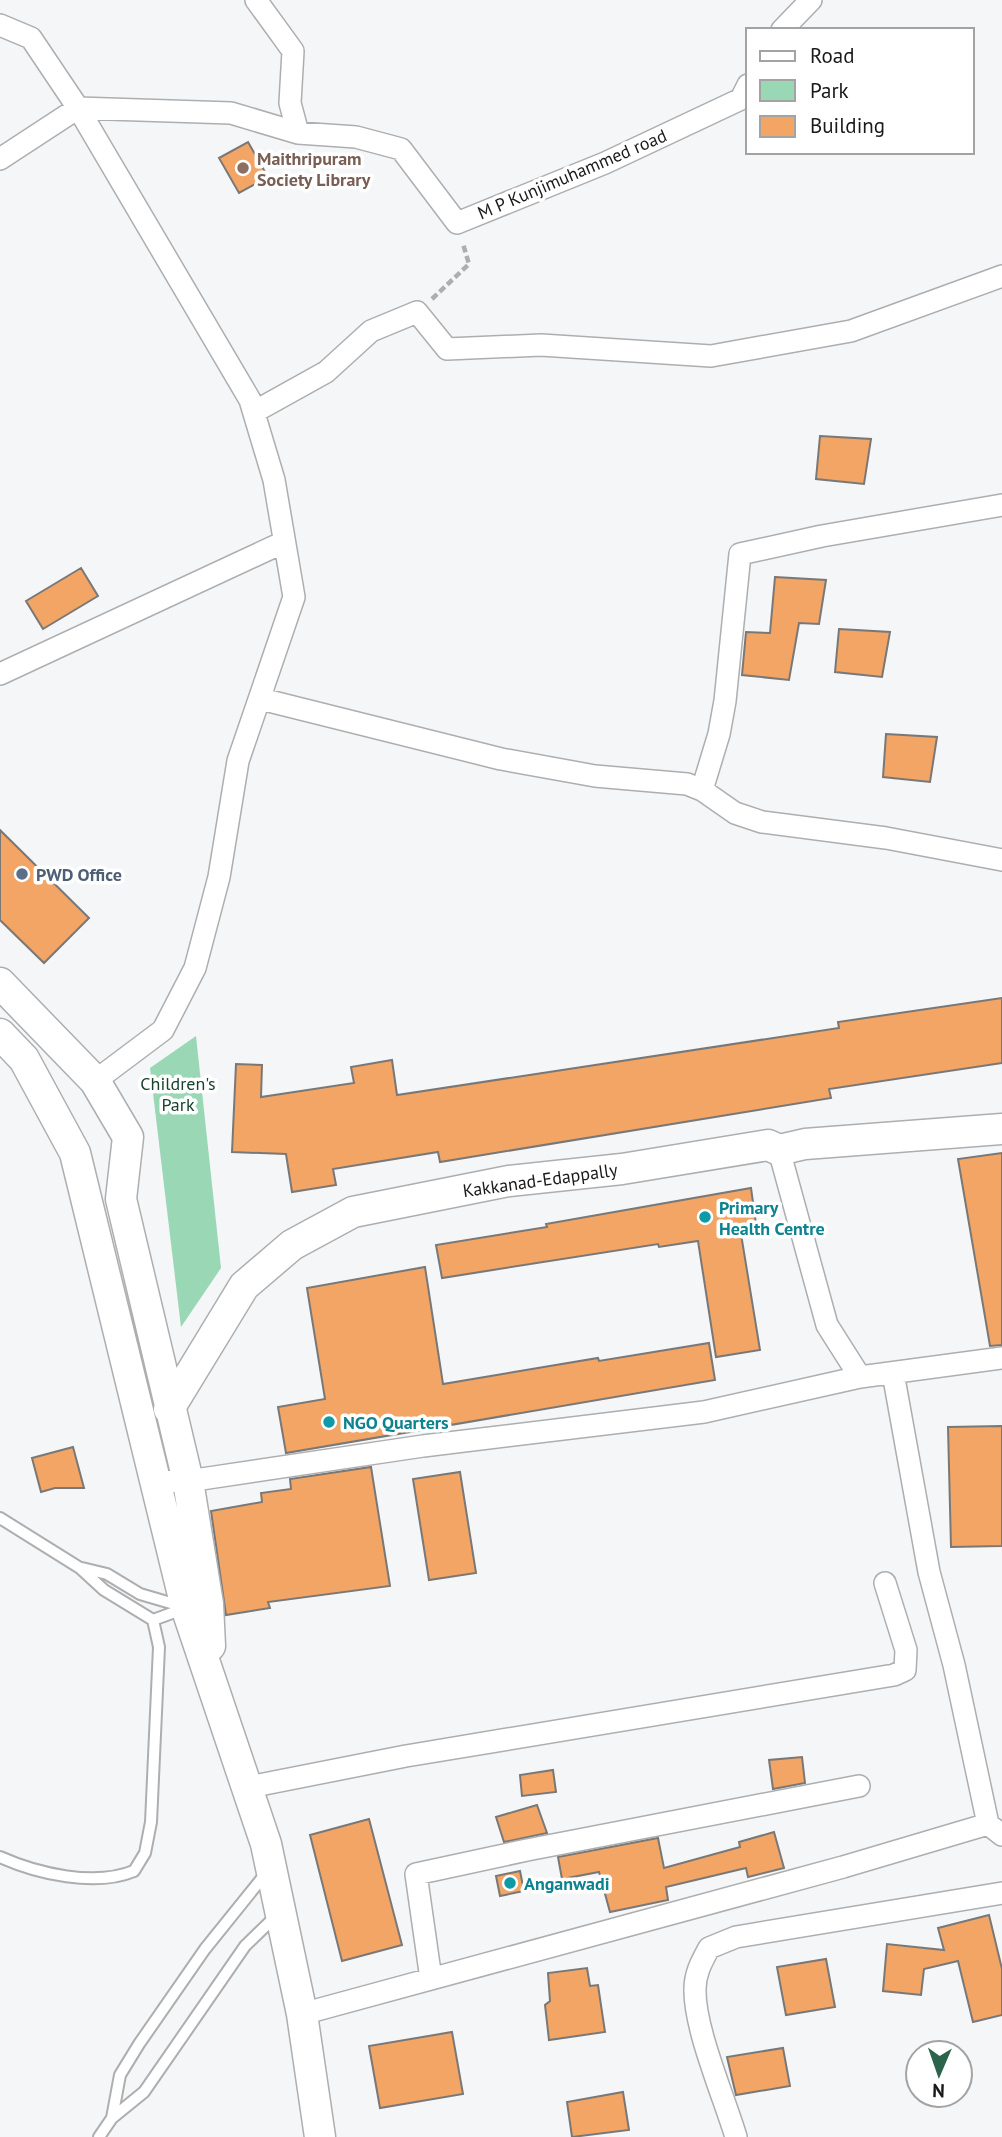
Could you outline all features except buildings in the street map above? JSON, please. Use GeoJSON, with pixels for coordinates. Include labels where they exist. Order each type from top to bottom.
{"type":"FeatureCollection","features":[{"type":"Feature","properties":{"kind":"main road"},"geometry":{"type":"LineString","coordinates":[[0,983],[95,1081],[128,1137],[121,1199],[188,1481],[197,1606]]}},
{"type":"Feature","properties":{"kind":"main road"},"geometry":{"type":"LineString","coordinates":[[0,1034],[24,1059],[75,1153],[154,1482],[212,1642],[205,1659],[249,1787],[271,1867],[302,2014],[320,2137]]}},
{"type":"Feature","properties":{"kind":"main road","name":"Kakkanad-Edappally"},"geometry":{"type":"LineString","coordinates":[[169,1409],[244,1286],[292,1245],[353,1212],[509,1181],[622,1169],[768,1145],[779,1150],[804,1144],[1002,1129]]}},
{"type":"Feature","properties":{"kind":"street"},"geometry":{"type":"LineString","coordinates":[[256,0],[293,51],[290,103],[298,133]]}},
{"type":"Feature","properties":{"kind":"street"},"geometry":{"type":"LineString","coordinates":[[784,28],[811,0]]}},
{"type":"Feature","properties":{"kind":"street"},"geometry":{"type":"LineString","coordinates":[[0,25],[31,38],[78,108],[250,400],[274,480],[294,597],[238,761],[219,877],[195,968],[163,1030],[95,1081]]}},
{"type":"Feature","properties":{"kind":"street","name":"M P Kunjimuhammed road"},"geometry":{"type":"LineString","coordinates":[[78,108],[231,113],[298,133],[356,137],[401,149],[457,223],[606,163],[741,99],[746,89]]}},
{"type":"Feature","properties":{"kind":"street"},"geometry":{"type":"LineString","coordinates":[[0,159],[78,108]]}},
{"type":"Feature","properties":{"kind":"street"},"geometry":{"type":"LineString","coordinates":[[254,412],[326,372],[371,331],[417,312],[447,349],[541,345],[711,356],[851,331],[1002,276]]}},
{"type":"Feature","properties":{"kind":"street"},"geometry":{"type":"LineString","coordinates":[[702,790],[719,734],[725,701],[740,554],[822,536],[1002,505]]}},
{"type":"Feature","properties":{"kind":"street"},"geometry":{"type":"LineString","coordinates":[[0,674],[284,542]]}},
{"type":"Feature","properties":{"kind":"street"},"geometry":{"type":"LineString","coordinates":[[261,699],[501,759],[595,776],[687,784],[702,790],[735,813],[762,822],[886,838],[1002,860]]}},
{"type":"Feature","properties":{"kind":"street"},"geometry":{"type":"LineString","coordinates":[[779,1150],[827,1325],[860,1377]]}},
{"type":"Feature","properties":{"kind":"street"},"geometry":{"type":"LineString","coordinates":[[154,1482],[188,1481],[448,1442],[704,1412],[860,1377],[1002,1358]]}},
{"type":"Feature","properties":{"kind":"street"},"geometry":{"type":"LineString","coordinates":[[302,2014],[843,1867],[995,1830],[929,1572],[892,1373]]}},
{"type":"Feature","properties":{"kind":"street"},"geometry":{"type":"LineString","coordinates":[[249,1787],[406,1756],[894,1675],[905,1670],[906,1650],[885,1583]]}},
{"type":"Feature","properties":{"kind":"street"},"geometry":{"type":"LineString","coordinates":[[431,1979],[416,1874],[859,1786]]}},
{"type":"Feature","properties":{"kind":"street"},"geometry":{"type":"LineString","coordinates":[[736,2137],[707,2050],[695,1990],[698,1969],[709,1948],[736,1937],[1002,1893]]}},
{"type":"Feature","properties":{"kind":"lane"},"geometry":{"type":"LineString","coordinates":[[0,1518],[80,1568],[104,1590],[153,1620],[159,1647],[151,1822],[145,1853],[134,1871],[93,1880],[68,1877],[0,1857]]}},
{"type":"Feature","properties":{"kind":"lane"},"geometry":{"type":"LineString","coordinates":[[80,1568],[107,1574],[140,1594],[197,1606]]}},
{"type":"Feature","properties":{"kind":"lane"},"geometry":{"type":"LineString","coordinates":[[153,1620],[197,1606]]}},
{"type":"Feature","properties":{"kind":"lane"},"geometry":{"type":"LineString","coordinates":[[112,2118],[120,2075],[139,2044],[205,1949],[271,1867]]}},
{"type":"Feature","properties":{"kind":"lane"},"geometry":{"type":"LineString","coordinates":[[99,2137],[112,2118],[144,2092],[245,1946],[281,1911]]}},
{"type":"Feature","properties":{"kind":"path"},"geometry":{"type":"LineString","coordinates":[[417,312],[469,264],[457,223]]}},
{"type":"Feature","properties":{"kind":"green space","name":"Children's Park"},"geometry":{"type":"Polygon","coordinates":[[[196,1036],[221,1268],[181,1327],[150,1068],[196,1036]]]}},
{"type":"Feature","properties":{"kind":"place","name":"Maithripuram Society Library"},"geometry":{"type":"Point","coordinates":[243,168]}},
{"type":"Feature","properties":{"kind":"place","name":"PWD Office"},"geometry":{"type":"Point","coordinates":[22,874]}},
{"type":"Feature","properties":{"kind":"place","name":"Primary Health Centre"},"geometry":{"type":"Point","coordinates":[705,1217]}},
{"type":"Feature","properties":{"kind":"place","name":"NGO Quarters"},"geometry":{"type":"Point","coordinates":[329,1422]}},
{"type":"Feature","properties":{"kind":"place","name":"Anganwadi"},"geometry":{"type":"Point","coordinates":[510,1883]}}]}
